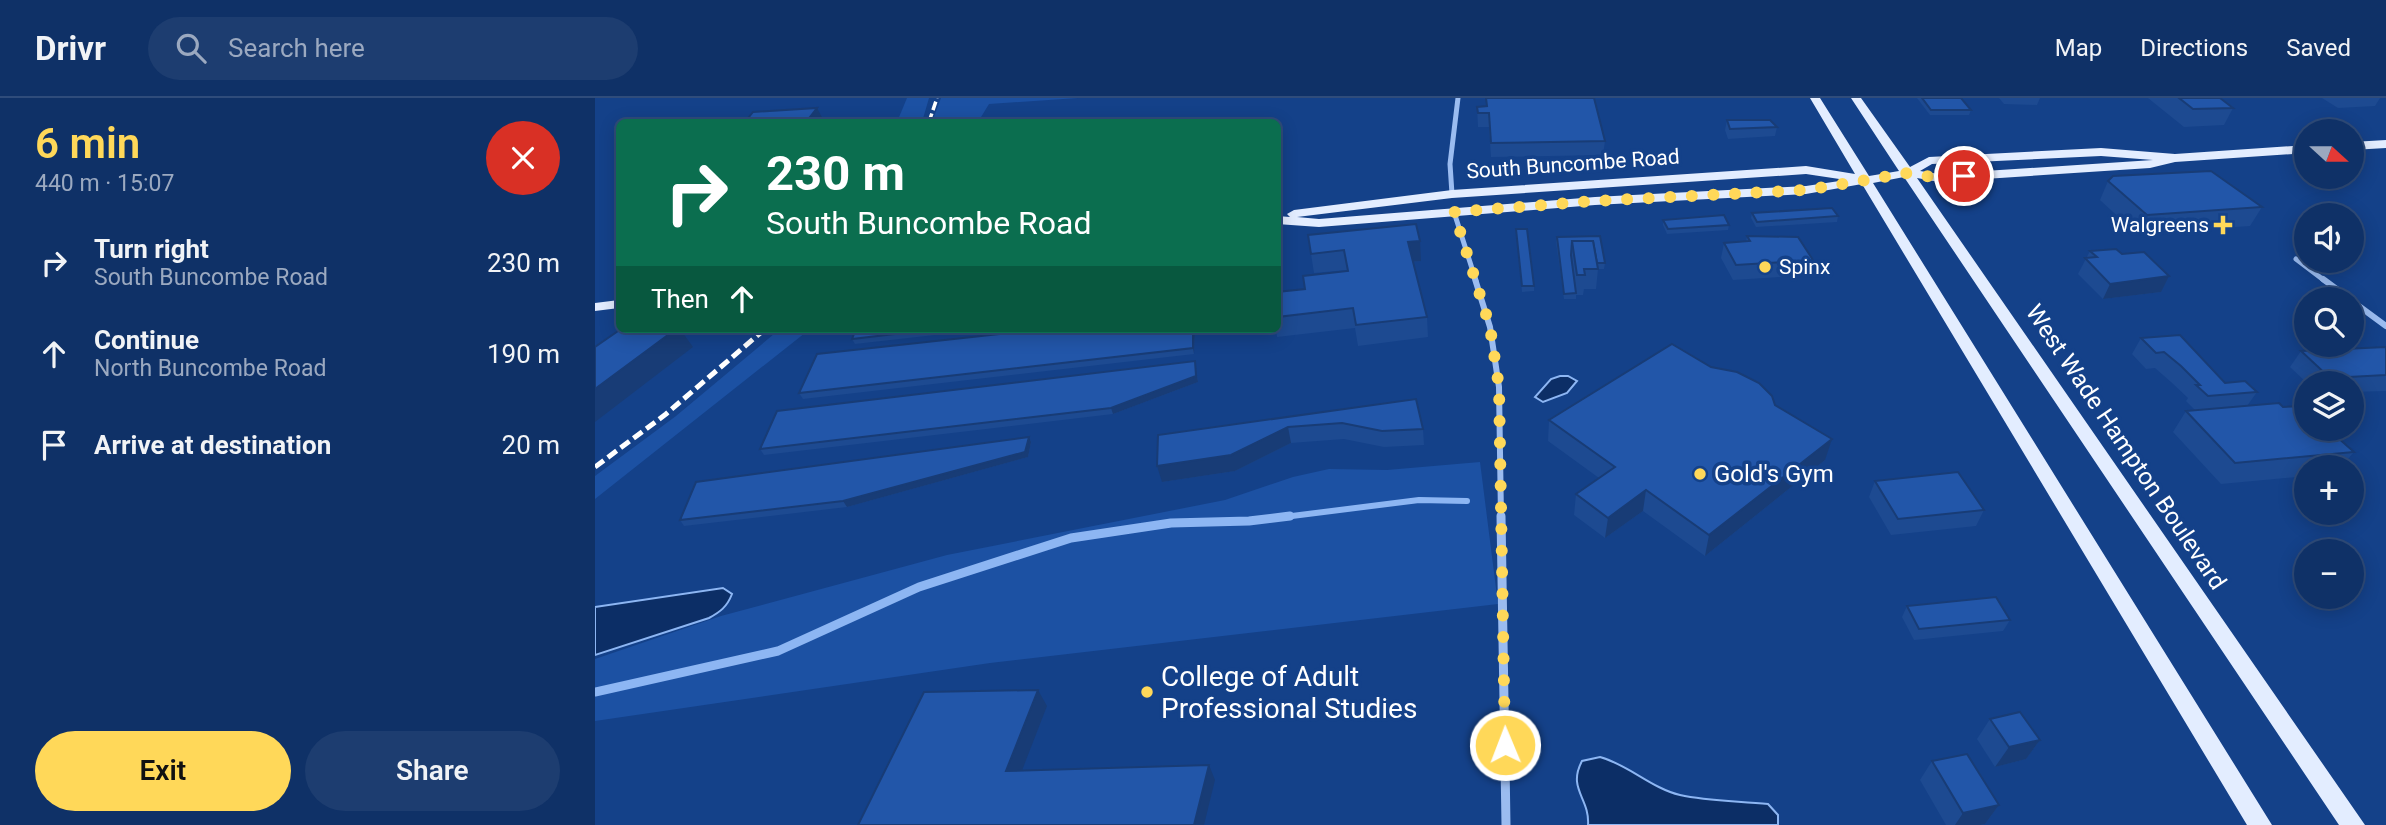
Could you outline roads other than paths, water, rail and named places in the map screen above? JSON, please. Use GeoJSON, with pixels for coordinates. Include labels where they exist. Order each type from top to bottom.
{"type":"FeatureCollection","features":[{"type":"Feature","properties":{"kind":"main road"},"geometry":{"type":"LineString","coordinates":[[1815,98],[2260,825]]}},
{"type":"Feature","properties":{"kind":"main road","name":"West Wade Hampton Boulevard"},"geometry":{"type":"LineString","coordinates":[[1856,98],[2353,825]]}},
{"type":"Feature","properties":{"kind":"main road"},"geometry":{"type":"LineString","coordinates":[[2364,145],[2386,144]]}},
{"type":"Feature","properties":{"kind":"main road","name":"South Buncombe Road"},"geometry":{"type":"LineString","coordinates":[[1282,219],[1319,223],[1595,201],[1806,190],[1908,173],[1939,178],[2150,164],[2175,158],[2294,150]]}},
{"type":"Feature","properties":{"kind":"main road","name":"South Buncombe Road"},"geometry":{"type":"LineString","coordinates":[[1282,219],[1298,212],[1452,194],[1703,175],[1806,170],[1864,179]]}},
{"type":"Feature","properties":{"kind":"main road"},"geometry":{"type":"LineString","coordinates":[[595,307],[616,304]]}},
{"type":"Feature","properties":{"kind":"street"},"geometry":{"type":"LineString","coordinates":[[1452,194],[1450,164],[1458,98]]}},
{"type":"Feature","properties":{"kind":"street"},"geometry":{"type":"LineString","coordinates":[[1454,212],[1490,327],[1499,387],[1506,825]]}},
{"type":"Feature","properties":{"kind":"street"},"geometry":{"type":"LineString","coordinates":[[2315,273],[2334,287]]}},
{"type":"Feature","properties":{"kind":"street"},"geometry":{"type":"LineString","coordinates":[[2364,310],[2386,326]]}},
{"type":"Feature","properties":{"kind":"waterway"},"geometry":{"type":"LineString","coordinates":[[1276,518],[1419,500],[1467,501]]}},
{"type":"Feature","properties":{"kind":"waterway"},"geometry":{"type":"LineString","coordinates":[[595,692],[778,651],[919,587],[1071,538],[1171,523],[1249,521],[1290,516]]}},
{"type":"Feature","properties":{"kind":"railway"},"geometry":{"type":"LineString","coordinates":[[930,119],[937,98]]}},
{"type":"Feature","properties":{"kind":"railway"},"geometry":{"type":"LineString","coordinates":[[595,467],[666,414],[760,333]]}},
{"type":"Feature","properties":{"kind":"place","name":"Walgreens"},"geometry":{"type":"Point","coordinates":[2223,225]}},
{"type":"Feature","properties":{"kind":"place","name":"Spinx"},"geometry":{"type":"Point","coordinates":[1765,267]}},
{"type":"Feature","properties":{"kind":"place","name":"Gold's Gym"},"geometry":{"type":"Point","coordinates":[1700,474]}},
{"type":"Feature","properties":{"kind":"place","name":"College of Adult Professional Studies"},"geometry":{"type":"Point","coordinates":[1147,692]}}]}
